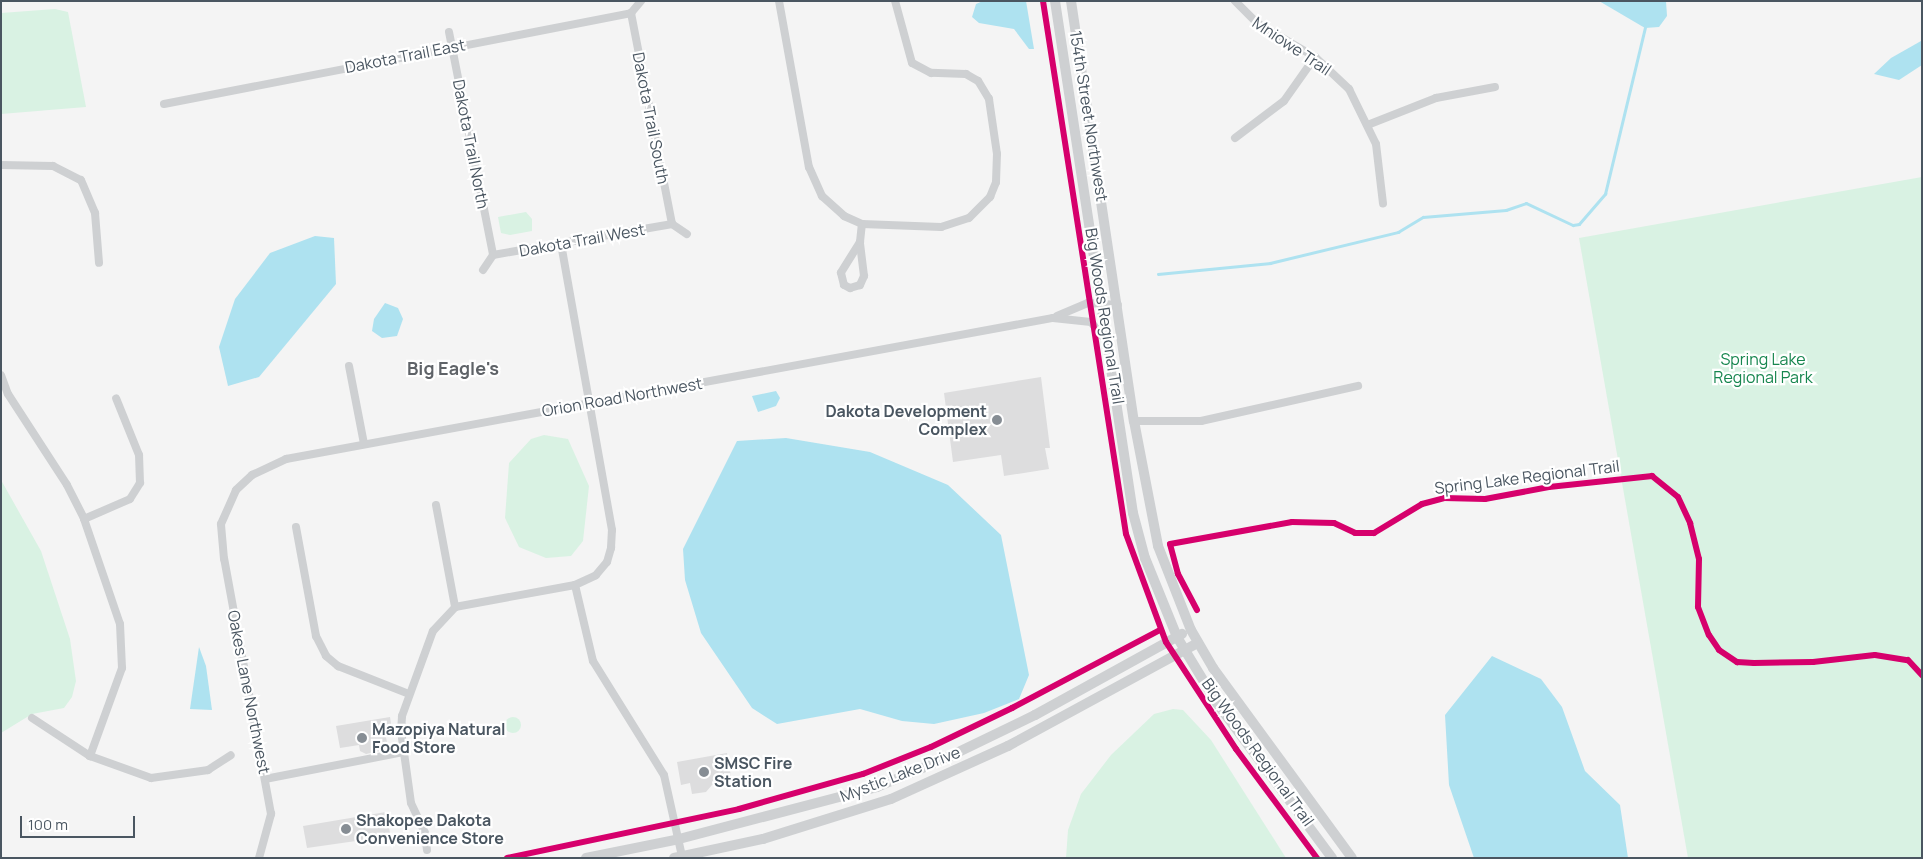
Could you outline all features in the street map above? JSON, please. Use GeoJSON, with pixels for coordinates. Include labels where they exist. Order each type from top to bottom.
{"type":"FeatureCollection","features":[{"type":"Feature","properties":{"kind":"street"},"geometry":{"type":"LineString","coordinates":[[631,13],[640,1]]}},
{"type":"Feature","properties":{"kind":"street"},"geometry":{"type":"LineString","coordinates":[[779,1],[786,57],[814,182],[832,207],[862,224],[941,227],[959,222],[982,207],[996,182],[997,154],[985,89],[966,74],[931,73],[912,63],[895,1]]}},
{"type":"Feature","properties":{"kind":"street","name":"154th Street Northwest"},"geometry":{"type":"LineString","coordinates":[[1055,1],[1133,513],[1145,558],[1177,637],[1217,703],[1332,858]]}},
{"type":"Feature","properties":{"kind":"street","name":"154th Street Northwest"},"geometry":{"type":"LineString","coordinates":[[1071,1],[1134,422],[1154,533],[1191,630],[1198,643],[1282,766],[1352,858]]}},
{"type":"Feature","properties":{"kind":"street","name":"Mniowe Trail"},"geometry":{"type":"LineString","coordinates":[[1235,1],[1273,36],[1314,57],[1349,89],[1370,124],[1382,174],[1383,204]]}},
{"type":"Feature","properties":{"kind":"street","name":"Dakota Trail East"},"geometry":{"type":"LineString","coordinates":[[164,104],[631,13]]}},
{"type":"Feature","properties":{"kind":"street","name":"Dakota Trail South"},"geometry":{"type":"LineString","coordinates":[[631,13],[672,224]]}},
{"type":"Feature","properties":{"kind":"street","name":"Dakota Trail North"},"geometry":{"type":"LineString","coordinates":[[449,32],[493,255]]}},
{"type":"Feature","properties":{"kind":"street"},"geometry":{"type":"LineString","coordinates":[[1235,138],[1284,102],[1314,57]]}},
{"type":"Feature","properties":{"kind":"street"},"geometry":{"type":"LineString","coordinates":[[1370,124],[1436,98],[1495,87]]}},
{"type":"Feature","properties":{"kind":"street"},"geometry":{"type":"LineString","coordinates":[[1,165],[53,166],[81,180],[95,213],[99,263]]}},
{"type":"Feature","properties":{"kind":"street"},"geometry":{"type":"LineString","coordinates":[[672,224],[687,234]]}},
{"type":"Feature","properties":{"kind":"street","name":"Dakota Trail West"},"geometry":{"type":"LineString","coordinates":[[493,255],[672,224]]}},
{"type":"Feature","properties":{"kind":"street"},"geometry":{"type":"LineString","coordinates":[[860,242],[841,273],[841,280],[850,288],[863,281],[860,242],[862,224]]}},
{"type":"Feature","properties":{"kind":"street"},"geometry":{"type":"LineString","coordinates":[[427,850],[425,833],[411,803],[404,752],[402,716],[433,630],[455,607],[575,585],[596,575],[607,562],[611,548],[612,530],[561,243]]}},
{"type":"Feature","properties":{"kind":"street"},"geometry":{"type":"LineString","coordinates":[[483,270],[493,255]]}},
{"type":"Feature","properties":{"kind":"street","name":"Orion Road Northwest"},"geometry":{"type":"LineString","coordinates":[[221,524],[236,490],[252,475],[286,460],[364,444],[1053,318],[1088,303],[1118,305]]}},
{"type":"Feature","properties":{"kind":"street","name":"Orion Road Northwest"},"geometry":{"type":"LineString","coordinates":[[1053,318],[1091,322],[1099,328],[1108,346]]}},
{"type":"Feature","properties":{"kind":"street"},"geometry":{"type":"LineString","coordinates":[[349,366],[364,444]]}},
{"type":"Feature","properties":{"kind":"street"},"geometry":{"type":"LineString","coordinates":[[1,375],[8,394],[67,484],[84,519],[120,624],[122,644],[117,689],[90,756]]}},
{"type":"Feature","properties":{"kind":"street"},"geometry":{"type":"LineString","coordinates":[[1134,422],[1201,421],[1358,386]]}},
{"type":"Feature","properties":{"kind":"street"},"geometry":{"type":"LineString","coordinates":[[84,519],[130,498],[140,483],[140,455],[116,398]]}},
{"type":"Feature","properties":{"kind":"street"},"geometry":{"type":"LineString","coordinates":[[436,504],[455,607]]}},
{"type":"Feature","properties":{"kind":"street","name":"Oakes Lane Northwest"},"geometry":{"type":"LineString","coordinates":[[221,524],[224,559],[271,814],[259,858]]}},
{"type":"Feature","properties":{"kind":"street"},"geometry":{"type":"LineString","coordinates":[[296,528],[316,636],[326,656],[338,666],[409,694]]}},
{"type":"Feature","properties":{"kind":"street"},"geometry":{"type":"LineString","coordinates":[[575,585],[593,661],[658,761],[679,840],[680,857]]}},
{"type":"Feature","properties":{"kind":"street","name":"Mystic Lake Drive"},"geometry":{"type":"LineString","coordinates":[[586,858],[679,840],[814,806],[944,759],[1191,630]]}},
{"type":"Feature","properties":{"kind":"street","name":"Mystic Lake Drive"},"geometry":{"type":"LineString","coordinates":[[680,857],[772,837],[891,799],[1008,746],[1198,643]]}},
{"type":"Feature","properties":{"kind":"street"},"geometry":{"type":"LineString","coordinates":[[32,718],[90,756],[151,778],[208,770],[232,755]]}},
{"type":"Feature","properties":{"kind":"street"},"geometry":{"type":"LineString","coordinates":[[265,779],[404,752]]}},
{"type":"Feature","properties":{"kind":"green space"},"geometry":{"type":"Polygon","coordinates":[[[55,9],[68,12],[86,107],[1,114],[1,13],[55,9]]]}},
{"type":"Feature","properties":{"kind":"green space","name":"Spring Lake Regional Park"},"geometry":{"type":"Polygon","coordinates":[[[1922,177],[1922,858],[1688,858],[1579,238],[1922,177]]]}},
{"type":"Feature","properties":{"kind":"green space"},"geometry":{"type":"Polygon","coordinates":[[[526,212],[532,219],[532,231],[510,235],[501,233],[498,217],[526,212]]]}},
{"type":"Feature","properties":{"kind":"green space"},"geometry":{"type":"Polygon","coordinates":[[[544,435],[568,439],[589,486],[583,541],[571,556],[546,558],[519,547],[505,518],[509,463],[531,439],[544,435]]]}},
{"type":"Feature","properties":{"kind":"green space"},"geometry":{"type":"Polygon","coordinates":[[[1,480],[41,551],[70,639],[76,681],[72,697],[64,708],[32,714],[1,733],[1,480]]]}},
{"type":"Feature","properties":{"kind":"green space"},"geometry":{"type":"Polygon","coordinates":[[[1173,709],[1183,710],[1211,740],[1286,858],[1066,858],[1068,830],[1081,794],[1111,755],[1154,714],[1173,709]]]}},
{"type":"Feature","properties":{"kind":"green space"},"geometry":{"type":"Polygon","coordinates":[[[510,717],[516,717],[521,722],[519,731],[510,733],[505,728],[505,722],[510,717]]]}},
{"type":"Feature","properties":{"kind":"water"},"geometry":{"type":"Polygon","coordinates":[[[983,1],[1026,1],[1034,49],[1029,49],[1014,29],[979,23],[972,17],[976,4],[983,1]]]}},
{"type":"Feature","properties":{"kind":"water"},"geometry":{"type":"Polygon","coordinates":[[[1599,1],[1666,1],[1667,16],[1659,27],[1645,28],[1599,1]]]}},
{"type":"Feature","properties":{"kind":"water"},"geometry":{"type":"Polygon","coordinates":[[[1921,41],[1922,65],[1899,80],[1874,74],[1891,58],[1921,41]]]}},
{"type":"Feature","properties":{"kind":"water"},"geometry":{"type":"Polygon","coordinates":[[[315,236],[334,238],[336,284],[259,377],[228,386],[219,347],[235,299],[270,253],[315,236]]]}},
{"type":"Feature","properties":{"kind":"water"},"geometry":{"type":"Polygon","coordinates":[[[385,303],[398,308],[403,319],[397,336],[382,338],[372,331],[374,319],[385,303]]]}},
{"type":"Feature","properties":{"kind":"water"},"geometry":{"type":"Polygon","coordinates":[[[776,391],[780,398],[776,406],[758,412],[752,396],[776,391]]]}},
{"type":"Feature","properties":{"kind":"water"},"geometry":{"type":"Polygon","coordinates":[[[786,438],[870,452],[948,485],[1001,535],[1029,675],[1019,699],[984,713],[934,724],[902,721],[860,709],[777,724],[752,708],[701,633],[685,580],[683,549],[737,441],[786,438]]]}},
{"type":"Feature","properties":{"kind":"water"},"geometry":{"type":"Polygon","coordinates":[[[199,647],[206,666],[212,710],[190,709],[199,647]]]}},
{"type":"Feature","properties":{"kind":"water"},"geometry":{"type":"Polygon","coordinates":[[[1492,656],[1541,679],[1562,707],[1585,771],[1620,805],[1628,858],[1474,858],[1449,785],[1445,715],[1492,656]]]}},
{"type":"Feature","properties":{"kind":"building","name":"Dakota Development Complex"},"geometry":{"type":"Polygon","coordinates":[[[1041,377],[1050,448],[1045,448],[1049,469],[1004,476],[1001,455],[953,462],[944,393],[1041,377]]]}},
{"type":"Feature","properties":{"kind":"building","name":"Mazopiya Natural Food Store"},"geometry":{"type":"Polygon","coordinates":[[[390,717],[392,730],[385,731],[388,749],[366,754],[360,751],[359,745],[340,748],[336,726],[390,717]]]}},
{"type":"Feature","properties":{"kind":"building","name":"SMSC Fire Station"},"geometry":{"type":"Polygon","coordinates":[[[727,753],[732,782],[712,785],[706,792],[692,794],[690,783],[681,785],[677,762],[727,753]]]}},
{"type":"Feature","properties":{"kind":"building","name":"Shakopee Dakota Convenience Store"},"geometry":{"type":"Polygon","coordinates":[[[386,812],[390,833],[384,837],[307,848],[303,826],[386,812]]]}},
{"type":"Feature","properties":{"kind":"waterway"},"geometry":{"type":"LineString","coordinates":[[1158,274],[1270,263],[1398,232],[1423,217],[1506,210],[1526,203],[1573,225],[1579,224],[1605,194],[1645,28]]}},
{"type":"Feature","properties":{"kind":"cycle path","name":"Big Woods Regional Trail"},"geometry":{"type":"LineString","coordinates":[[1043,1],[1126,534],[1166,642],[1236,749],[1317,858]]}},
{"type":"Feature","properties":{"kind":"cycle path","name":"Spring Lake Regional Trail"},"geometry":{"type":"LineString","coordinates":[[1197,610],[1178,574],[1170,544],[1292,522],[1334,523],[1355,533],[1374,533],[1422,504],[1444,498],[1485,499],[1549,487],[1652,476],[1678,497],[1690,523],[1699,559],[1698,607],[1709,635],[1719,650],[1737,662],[1754,663],[1813,662],[1875,655],[1908,660],[1922,675]]}},
{"type":"Feature","properties":{"kind":"cycle path"},"geometry":{"type":"LineString","coordinates":[[507,858],[739,809],[863,774],[931,747],[1012,708],[1160,630]]}},
{"type":"Feature","properties":{"kind":"place","name":"Dakota Development Complex"},"geometry":{"type":"Point","coordinates":[997,420]}},
{"type":"Feature","properties":{"kind":"place","name":"Mazopiya Natural Food Store"},"geometry":{"type":"Point","coordinates":[362,738]}},
{"type":"Feature","properties":{"kind":"place","name":"SMSC Fire Station"},"geometry":{"type":"Point","coordinates":[704,772]}},
{"type":"Feature","properties":{"kind":"place","name":"Shakopee Dakota Convenience Store"},"geometry":{"type":"Point","coordinates":[346,829]}},
{"type":"Feature","properties":{"kind":"district","name":"Big Eagle's"},"geometry":{"type":"Point","coordinates":[453,368]}}]}
